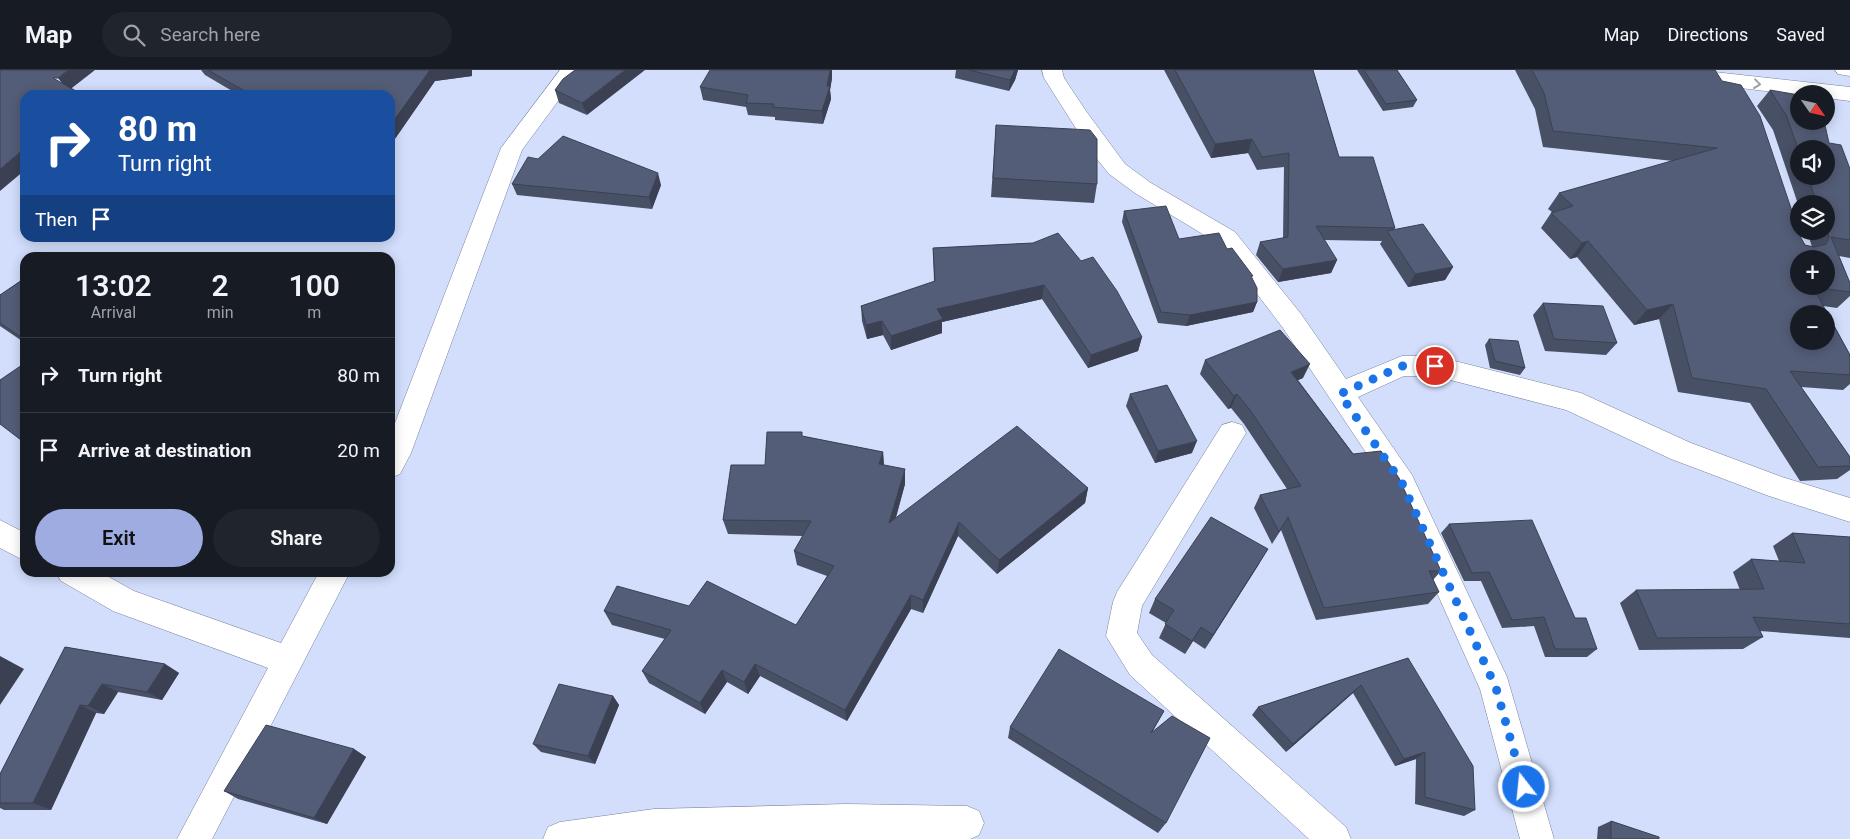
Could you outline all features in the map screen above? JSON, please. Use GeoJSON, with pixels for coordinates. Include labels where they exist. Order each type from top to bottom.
{"type":"FeatureCollection","features":[{"type":"Feature","properties":{"kind":"street"},"geometry":{"type":"LineString","coordinates":[[395,457],[512,148],[571,70]]}},
{"type":"Feature","properties":{"kind":"street"},"geometry":{"type":"LineString","coordinates":[[1052,70],[1054,78],[1078,116],[1117,169],[1143,188],[1227,238],[1292,321],[1402,483],[1496,688],[1537,839]]}},
{"type":"Feature","properties":{"kind":"street"},"geometry":{"type":"LineString","coordinates":[[1640,70],[1850,94]]}},
{"type":"Feature","properties":{"kind":"street"},"geometry":{"type":"LineString","coordinates":[[1845,70],[1850,70]]}},
{"type":"Feature","properties":{"kind":"street"},"geometry":{"type":"LineString","coordinates":[[1728,80],[1744,106]]}},
{"type":"Feature","properties":{"kind":"street"},"geometry":{"type":"LineString","coordinates":[[1340,394],[1402,366],[1435,366],[1572,401],[1681,451],[1780,488],[1850,510]]}},
{"type":"Feature","properties":{"kind":"street"},"geometry":{"type":"LineString","coordinates":[[1232,433],[1128,602],[1121,636],[1140,665],[1334,839]]}},
{"type":"Feature","properties":{"kind":"street"},"geometry":{"type":"LineString","coordinates":[[0,533],[20,545]]}},
{"type":"Feature","properties":{"kind":"street"},"geometry":{"type":"LineString","coordinates":[[80,577],[124,601],[289,661]]}},
{"type":"Feature","properties":{"kind":"street"},"geometry":{"type":"LineString","coordinates":[[194,839],[332,577]]}},
{"type":"Feature","properties":{"kind":"street"},"geometry":{"type":"LineString","coordinates":[[560,839],[654,826],[846,821],[967,823]]}},
{"type":"Feature","properties":{"kind":"building"},"geometry":{"type":"Polygon","coordinates":[[[0,70],[68,70],[58,78],[53,78],[74,90],[20,90],[20,152],[0,169],[0,70]]]}},
{"type":"Feature","properties":{"kind":"building"},"geometry":{"type":"Polygon","coordinates":[[[208,70],[430,70],[395,119],[395,90],[243,90],[208,70]]]}},
{"type":"Feature","properties":{"kind":"building"},"geometry":{"type":"Polygon","coordinates":[[[575,70],[625,70],[582,103],[555,90],[563,79],[575,70]]]}},
{"type":"Feature","properties":{"kind":"building"},"geometry":{"type":"Polygon","coordinates":[[[710,70],[830,70],[827,86],[830,86],[822,111],[773,107],[774,104],[746,103],[748,95],[700,87],[710,70]]]}},
{"type":"Feature","properties":{"kind":"building"},"geometry":{"type":"Polygon","coordinates":[[[969,70],[1015,70],[1010,80],[969,70]]]}},
{"type":"Feature","properties":{"kind":"building"},"geometry":{"type":"Polygon","coordinates":[[[1175,70],[1313,70],[1339,157],[1373,157],[1395,228],[1316,226],[1337,260],[1283,269],[1260,242],[1288,237],[1289,153],[1262,157],[1252,139],[1215,144],[1175,70]]]}},
{"type":"Feature","properties":{"kind":"building"},"geometry":{"type":"Polygon","coordinates":[[[1364,70],[1397,70],[1417,100],[1386,104],[1364,70]]]}},
{"type":"Feature","properties":{"kind":"building"},"geometry":{"type":"Polygon","coordinates":[[[1532,70],[1715,70],[1722,81],[1741,85],[1760,116],[1790,205],[1790,240],[1802,240],[1805,245],[1814,247],[1826,244],[1828,240],[1832,240],[1850,283],[1850,292],[1835,290],[1835,250],[1790,250],[1790,295],[1817,295],[1823,305],[1790,305],[1790,350],[1835,350],[1835,327],[1850,355],[1850,375],[1790,371],[1850,457],[1850,466],[1818,467],[1766,389],[1692,378],[1673,304],[1647,310],[1588,241],[1582,243],[1551,213],[1573,206],[1559,193],[1717,148],[1553,131],[1544,93],[1532,70]]]}},
{"type":"Feature","properties":{"kind":"building"},"geometry":{"type":"Polygon","coordinates":[[[1770,90],[1790,93],[1790,126],[1786,115],[1770,90]]]}},
{"type":"Feature","properties":{"kind":"building"},"geometry":{"type":"Polygon","coordinates":[[[996,125],[1090,130],[1097,139],[1097,184],[993,178],[996,125]]]}},
{"type":"Feature","properties":{"kind":"building"},"geometry":{"type":"Polygon","coordinates":[[[1791,130],[1826,130],[1828,140],[1795,140],[1791,130]]]}},
{"type":"Feature","properties":{"kind":"building"},"geometry":{"type":"Polygon","coordinates":[[[563,136],[658,173],[649,197],[512,184],[528,157],[538,159],[563,136]]]}},
{"type":"Feature","properties":{"kind":"building"},"geometry":{"type":"Polygon","coordinates":[[[1835,144],[1841,145],[1850,169],[1850,240],[1835,238],[1835,195],[1814,195],[1811,185],[1835,185],[1835,144]]]}},
{"type":"Feature","properties":{"kind":"building"},"geometry":{"type":"Polygon","coordinates":[[[1166,206],[1179,239],[1219,233],[1227,249],[1232,248],[1253,276],[1251,276],[1257,288],[1257,302],[1190,315],[1161,312],[1124,211],[1166,206]]]}},
{"type":"Feature","properties":{"kind":"building"},"geometry":{"type":"Polygon","coordinates":[[[1423,224],[1453,267],[1415,274],[1387,231],[1423,224]]]}},
{"type":"Feature","properties":{"kind":"building"},"geometry":{"type":"Polygon","coordinates":[[[1058,233],[1081,261],[1093,257],[1117,291],[1142,337],[1091,355],[1044,285],[937,309],[943,319],[891,336],[882,321],[866,325],[861,306],[935,281],[933,248],[1033,243],[1058,233]]]}},
{"type":"Feature","properties":{"kind":"building"},"geometry":{"type":"Polygon","coordinates":[[[20,281],[20,336],[0,323],[0,295],[20,281]]]}},
{"type":"Feature","properties":{"kind":"building"},"geometry":{"type":"Polygon","coordinates":[[[1543,303],[1603,306],[1617,343],[1554,339],[1543,303]]]}},
{"type":"Feature","properties":{"kind":"building"},"geometry":{"type":"Polygon","coordinates":[[[1280,330],[1310,364],[1291,372],[1353,454],[1381,451],[1399,478],[1441,571],[1429,571],[1439,592],[1324,608],[1288,517],[1279,532],[1260,495],[1301,486],[1250,410],[1237,394],[1234,396],[1205,360],[1280,330]]]}},
{"type":"Feature","properties":{"kind":"building"},"geometry":{"type":"Polygon","coordinates":[[[1489,339],[1518,341],[1525,368],[1495,361],[1489,339]]]}},
{"type":"Feature","properties":{"kind":"building"},"geometry":{"type":"Polygon","coordinates":[[[20,366],[20,439],[0,424],[0,380],[20,366]]]}},
{"type":"Feature","properties":{"kind":"building"},"geometry":{"type":"Polygon","coordinates":[[[1167,385],[1197,441],[1158,451],[1130,394],[1167,385]]]}},
{"type":"Feature","properties":{"kind":"building"},"geometry":{"type":"Polygon","coordinates":[[[1017,426],[1088,488],[999,560],[959,522],[923,600],[911,595],[845,710],[755,664],[744,682],[722,670],[700,703],[642,671],[671,630],[604,611],[617,586],[689,606],[707,581],[796,625],[834,566],[794,551],[811,521],[723,520],[731,465],[765,465],[767,432],[802,432],[802,436],[883,452],[879,464],[905,469],[889,523],[1017,426]]]}},
{"type":"Feature","properties":{"kind":"building"},"geometry":{"type":"Polygon","coordinates":[[[1211,517],[1268,549],[1213,635],[1201,627],[1192,641],[1165,624],[1174,610],[1155,599],[1211,517]]]}},
{"type":"Feature","properties":{"kind":"building"},"geometry":{"type":"Polygon","coordinates":[[[1532,520],[1575,618],[1586,618],[1597,649],[1555,649],[1544,617],[1512,620],[1489,572],[1472,573],[1449,524],[1532,520]]]}},
{"type":"Feature","properties":{"kind":"building"},"geometry":{"type":"Polygon","coordinates":[[[1792,533],[1850,537],[1850,624],[1753,617],[1763,637],[1657,638],[1636,590],[1764,589],[1751,559],[1805,563],[1792,533]]]}},
{"type":"Feature","properties":{"kind":"building"},"geometry":{"type":"Polygon","coordinates":[[[65,647],[165,664],[147,692],[102,684],[88,706],[80,705],[33,803],[0,803],[0,774],[65,647]]]}},
{"type":"Feature","properties":{"kind":"building"},"geometry":{"type":"Polygon","coordinates":[[[1059,649],[1164,711],[1151,733],[1172,716],[1210,738],[1166,823],[1010,727],[1059,649]]]}},
{"type":"Feature","properties":{"kind":"building"},"geometry":{"type":"Polygon","coordinates":[[[1408,658],[1473,766],[1475,810],[1425,797],[1425,752],[1404,759],[1361,685],[1293,744],[1258,707],[1408,658]]]}},
{"type":"Feature","properties":{"kind":"building"},"geometry":{"type":"Polygon","coordinates":[[[559,684],[613,696],[588,756],[533,744],[559,684]]]}},
{"type":"Feature","properties":{"kind":"building"},"geometry":{"type":"Polygon","coordinates":[[[266,725],[354,749],[314,818],[224,791],[266,725]]]}},
{"type":"Feature","properties":{"kind":"building"},"geometry":{"type":"Polygon","coordinates":[[[1611,821],[1659,837],[1659,839],[1611,839],[1611,821]]]}},
{"type":"Feature","properties":{"kind":"route"},"geometry":{"type":"LineString","coordinates":[[1435,366],[1402,366],[1340,394],[1402,483],[1496,688],[1524,787]]}}]}
